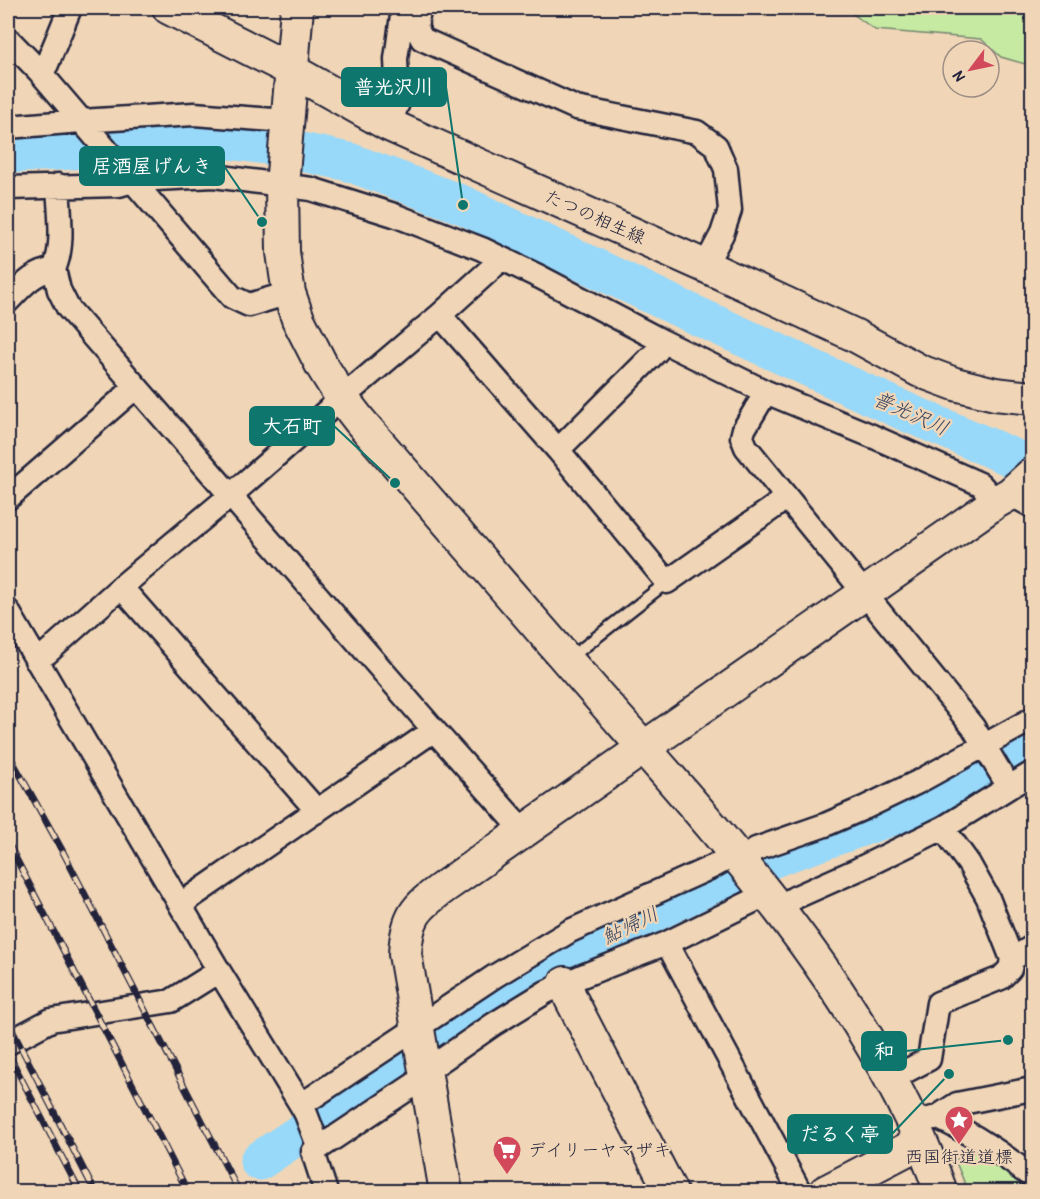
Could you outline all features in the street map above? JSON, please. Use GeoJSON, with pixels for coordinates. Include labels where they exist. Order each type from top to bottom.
{"type":"FeatureCollection","features":[{"type":"Feature","properties":{"kind":"street"},"geometry":{"type":"LineString","coordinates":[[39,71],[47,64],[70,8]]}},
{"type":"Feature","properties":{"kind":"street","name":"たつの相生線"},"geometry":{"type":"LineString","coordinates":[[169,8],[291,70],[389,125],[854,335],[920,371],[955,384],[995,394],[1032,398]]}},
{"type":"Feature","properties":{"kind":"street"},"geometry":{"type":"LineString","coordinates":[[297,8],[282,186],[283,252],[289,293],[298,319],[322,366],[342,398],[367,429],[753,877],[837,991],[891,1080],[924,1127],[941,1191]]}},
{"type":"Feature","properties":{"kind":"street"},"geometry":{"type":"LineString","coordinates":[[389,125],[398,103],[396,59],[403,8]]}},
{"type":"Feature","properties":{"kind":"street"},"geometry":{"type":"LineString","coordinates":[[419,8],[416,27],[422,39],[576,108],[697,132],[716,146],[726,169],[730,210],[722,234],[705,266]]}},
{"type":"Feature","properties":{"kind":"street"},"geometry":{"type":"LineString","coordinates":[[8,39],[39,71],[232,297],[249,305],[289,293]]}},
{"type":"Feature","properties":{"kind":"street"},"geometry":{"type":"LineString","coordinates":[[8,127],[194,114],[287,121]]}},
{"type":"Feature","properties":{"kind":"street"},"geometry":{"type":"LineString","coordinates":[[8,188],[119,184],[129,177],[214,176],[311,189],[394,215],[482,249],[766,392],[980,484],[1017,493]]}},
{"type":"Feature","properties":{"kind":"street"},"geometry":{"type":"LineString","coordinates":[[58,185],[60,248],[59,259],[54,269],[59,290],[68,308],[522,832]]}},
{"type":"Feature","properties":{"kind":"street"},"geometry":{"type":"LineString","coordinates":[[36,660],[47,653],[440,315],[493,267],[498,257]]}},
{"type":"Feature","properties":{"kind":"street"},"geometry":{"type":"LineString","coordinates":[[8,301],[42,271],[54,269]]}},
{"type":"Feature","properties":{"kind":"street"},"geometry":{"type":"LineString","coordinates":[[440,315],[558,450],[667,582],[785,497]]}},
{"type":"Feature","properties":{"kind":"street"},"geometry":{"type":"LineString","coordinates":[[558,450],[657,351],[662,341]]}},
{"type":"Feature","properties":{"kind":"street"},"geometry":{"type":"LineString","coordinates":[[8,498],[136,387]]}},
{"type":"Feature","properties":{"kind":"street"},"geometry":{"type":"LineString","coordinates":[[766,392],[744,429],[742,437],[746,447],[973,728],[1006,783]]}},
{"type":"Feature","properties":{"kind":"street"},"geometry":{"type":"LineString","coordinates":[[446,1191],[405,954],[406,939],[413,914],[432,896],[522,832],[865,593],[1017,493]]}},
{"type":"Feature","properties":{"kind":"street"},"geometry":{"type":"LineString","coordinates":[[121,587],[316,812]]}},
{"type":"Feature","properties":{"kind":"street"},"geometry":{"type":"LineString","coordinates":[[8,611],[303,1109],[317,1145]]}},
{"type":"Feature","properties":{"kind":"street"},"geometry":{"type":"LineString","coordinates":[[326,1191],[313,1152],[317,1145],[415,1084],[425,1069],[546,992],[668,943],[753,902],[756,849],[825,825],[864,808],[986,749],[1032,719]]}},
{"type":"Feature","properties":{"kind":"street"},"geometry":{"type":"LineString","coordinates":[[181,904],[433,729]]}},
{"type":"Feature","properties":{"kind":"street"},"geometry":{"type":"LineString","coordinates":[[303,1109],[495,975],[570,931],[723,861],[796,897],[943,828],[1006,783],[1032,773]]}},
{"type":"Feature","properties":{"kind":"street"},"geometry":{"type":"LineString","coordinates":[[891,1080],[929,1059],[938,1003],[1001,978],[1010,969],[1012,959],[988,898],[969,864],[943,828]]}},
{"type":"Feature","properties":{"kind":"street"},"geometry":{"type":"LineString","coordinates":[[668,943],[801,1191]]}},
{"type":"Feature","properties":{"kind":"street"},"geometry":{"type":"LineString","coordinates":[[1012,959],[1032,947]]}},
{"type":"Feature","properties":{"kind":"street"},"geometry":{"type":"LineString","coordinates":[[8,1043],[51,1020],[171,1001],[219,970]]}},
{"type":"Feature","properties":{"kind":"street"},"geometry":{"type":"LineString","coordinates":[[565,983],[571,999],[671,1191]]}},
{"type":"Feature","properties":{"kind":"street"},"geometry":{"type":"LineString","coordinates":[[825,1191],[957,1104],[1032,1089]]}},
{"type":"Feature","properties":{"kind":"street"},"geometry":{"type":"LineString","coordinates":[[924,1127],[956,1126],[1032,1177]]}},
{"type":"Feature","properties":{"kind":"lane"},"geometry":{"type":"LineString","coordinates":[[567,660],[667,582]]}},
{"type":"Feature","properties":{"kind":"green space"},"geometry":{"type":"Polygon","coordinates":[[[845,8],[1032,8],[1032,66],[1001,57],[1001,39],[875,30],[845,8]]]}},
{"type":"Feature","properties":{"kind":"green space"},"geometry":{"type":"Polygon","coordinates":[[[976,1149],[1032,1185],[1032,1191],[968,1191],[955,1160],[976,1149]]]}},
{"type":"Feature","properties":{"kind":"waterway","name":"普光沢川"},"geometry":{"type":"LineString","coordinates":[[8,154],[135,146],[214,138],[273,146],[349,162],[463,205],[904,411],[1032,466]]}},
{"type":"Feature","properties":{"kind":"waterway","name":"鮎帰川"},"geometry":{"type":"LineString","coordinates":[[259,1161],[543,967],[710,885],[781,855],[924,805],[1032,748]]}},
{"type":"Feature","properties":{"kind":"railway"},"geometry":{"type":"LineString","coordinates":[[8,753],[62,850],[239,1192]]}},
{"type":"Feature","properties":{"kind":"railway"},"geometry":{"type":"LineString","coordinates":[[8,843],[188,1192]]}},
{"type":"Feature","properties":{"kind":"railway"},"geometry":{"type":"LineString","coordinates":[[8,1022],[95,1192]]}},
{"type":"Feature","properties":{"kind":"railway"},"geometry":{"type":"LineString","coordinates":[[8,1053],[80,1192]]}},
{"type":"Feature","properties":{"kind":"place","name":"普光沢川"},"geometry":{"type":"Point","coordinates":[463,205]}},
{"type":"Feature","properties":{"kind":"place","name":"居酒屋げんき"},"geometry":{"type":"Point","coordinates":[262,222]}},
{"type":"Feature","properties":{"kind":"place","name":"大石町"},"geometry":{"type":"Point","coordinates":[395,483]}},
{"type":"Feature","properties":{"kind":"place","name":"和"},"geometry":{"type":"Point","coordinates":[1008,1040]}},
{"type":"Feature","properties":{"kind":"place","name":"だるく亭"},"geometry":{"type":"Point","coordinates":[949,1074]}},
{"type":"Feature","properties":{"kind":"place","name":"西国街道道標"},"geometry":{"type":"Point","coordinates":[959,1146]}},
{"type":"Feature","properties":{"kind":"place","name":"デイリーヤマザキ"},"geometry":{"type":"Point","coordinates":[507,1176]}}]}
